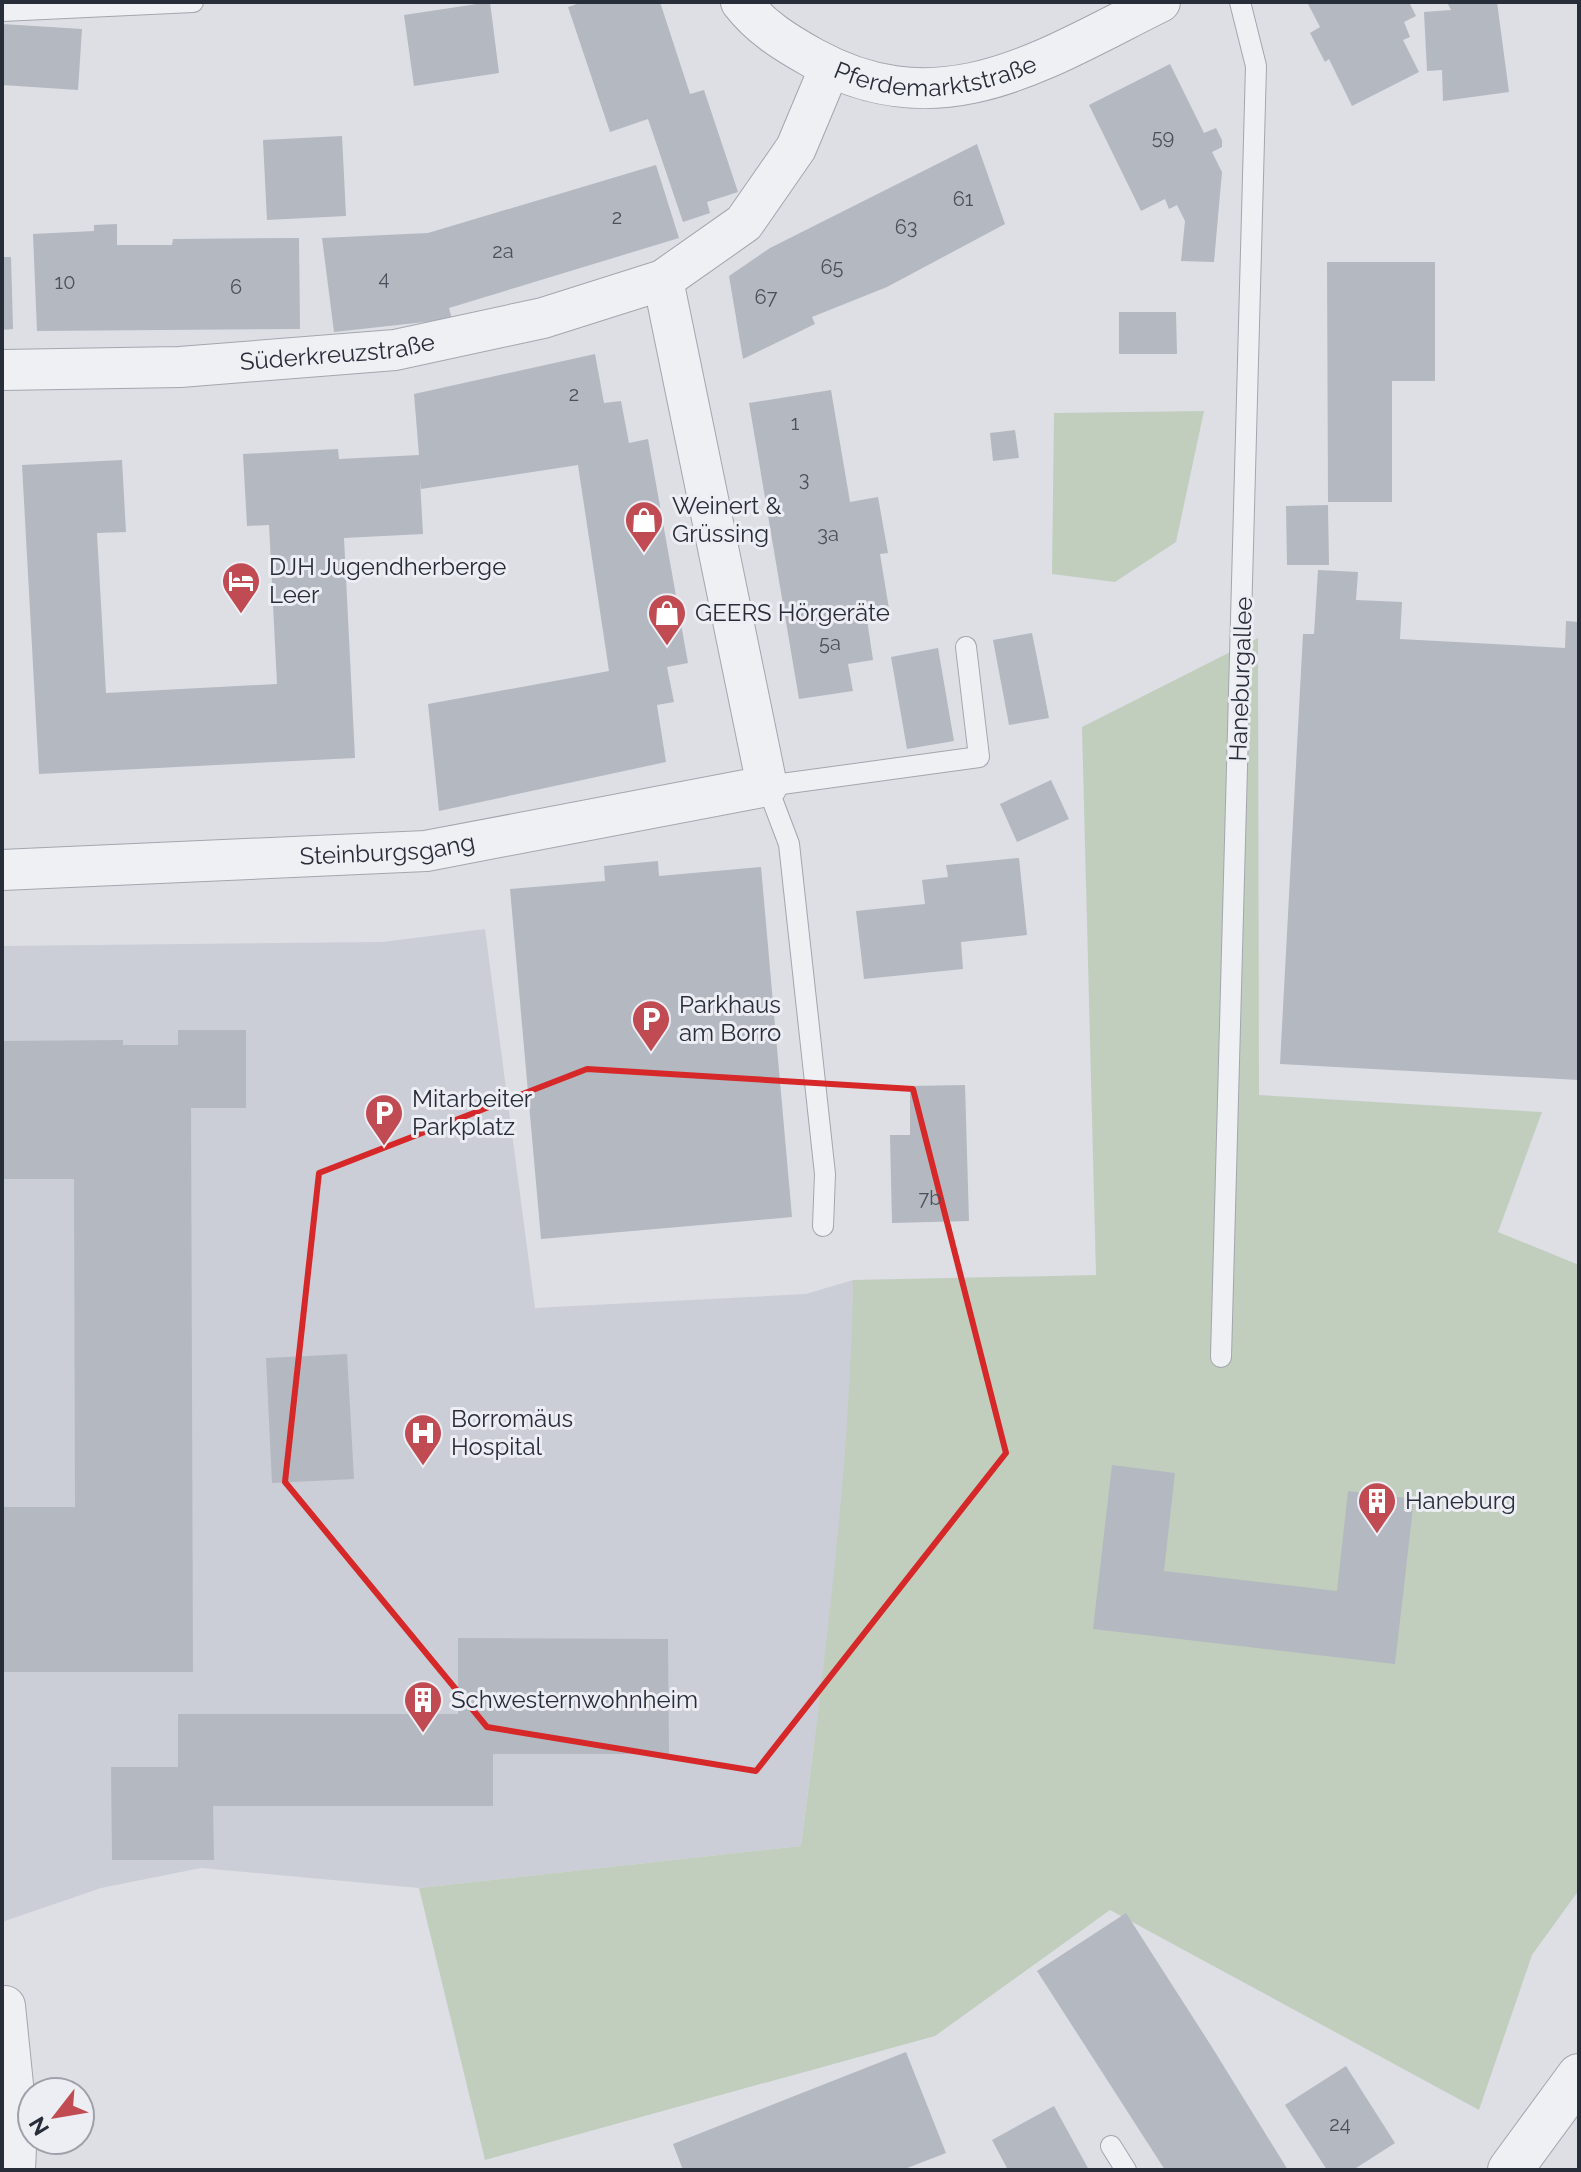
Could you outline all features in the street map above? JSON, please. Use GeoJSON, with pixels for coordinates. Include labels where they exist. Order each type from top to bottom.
{"type":"FeatureCollection","features":[{"type":"Feature","properties":{"kind":"street"},"geometry":{"type":"LineString","coordinates":[[741,2],[782,41],[830,67]]}},
{"type":"Feature","properties":{"kind":"street","name":"Pferdemarktstraße"},"geometry":{"type":"LineString","coordinates":[[663,280],[744,223],[796,148],[830,67],[883,86],[931,89],[984,82],[1039,62],[1160,2]]}},
{"type":"Feature","properties":{"kind":"street"},"geometry":{"type":"LineString","coordinates":[[663,280],[767,786]]}},
{"type":"Feature","properties":{"kind":"street","name":"Süderkreuzstraße"},"geometry":{"type":"LineString","coordinates":[[2,370],[180,367],[395,350],[543,318],[663,280]]}},
{"type":"Feature","properties":{"kind":"street","name":"Steinburgsgang"},"geometry":{"type":"LineString","coordinates":[[2,870],[426,851],[767,786]]}},
{"type":"Feature","properties":{"kind":"street"},"geometry":{"type":"LineString","coordinates":[[5,2006],[17,2124],[15,2170]]}},
{"type":"Feature","properties":{"kind":"street"},"geometry":{"type":"LineString","coordinates":[[1510,2170],[1579,2076]]}},
{"type":"Feature","properties":{"kind":"lane"},"geometry":{"type":"LineString","coordinates":[[2,11],[193,2]]}},
{"type":"Feature","properties":{"kind":"lane","name":"Haneburgallee"},"geometry":{"type":"LineString","coordinates":[[1221,1357],[1256,66],[1240,2]]}},
{"type":"Feature","properties":{"kind":"lane","name":"Steinburgsgang"},"geometry":{"type":"LineString","coordinates":[[767,786],[979,757],[966,647]]}},
{"type":"Feature","properties":{"kind":"lane"},"geometry":{"type":"LineString","coordinates":[[767,786],[789,844],[825,1174],[823,1226]]}},
{"type":"Feature","properties":{"kind":"lane"},"geometry":{"type":"LineString","coordinates":[[1111,2146],[1126,2170]]}},
{"type":"Feature","properties":{"kind":"highlighted area"},"geometry":{"type":"Polygon","coordinates":[[[587,1069],[913,1089],[1006,1453],[756,1771],[487,1727],[285,1482],[319,1173],[587,1069]]]}},
{"type":"Feature","properties":{"kind":"shaded area","name":"Borromäus Hospital"},"geometry":{"type":"Polygon","coordinates":[[[485,929],[535,1308],[806,1294],[853,1280],[852,1363],[836,1572],[801,1846],[419,1888],[201,1868],[101,1888],[2,1922],[2,946],[383,942],[485,929]]]}},
{"type":"Feature","properties":{"kind":"green space"},"geometry":{"type":"Polygon","coordinates":[[[1204,411],[1176,542],[1115,582],[1052,574],[1054,413],[1204,411]]]}},
{"type":"Feature","properties":{"kind":"green space"},"geometry":{"type":"Polygon","coordinates":[[[1258,638],[1259,1095],[1542,1112],[1498,1232],[1579,1265],[1579,1890],[1532,1955],[1479,2110],[1110,1910],[935,2036],[485,2160],[419,1888],[801,1846],[842,1493],[853,1280],[1096,1275],[1082,727],[1258,638]]]}},
{"type":"Feature","properties":{"kind":"building"},"geometry":{"type":"Polygon","coordinates":[[[490,2],[499,73],[414,86],[404,15],[490,2]]]}},
{"type":"Feature","properties":{"kind":"building"},"geometry":{"type":"Polygon","coordinates":[[[583,2],[660,2],[690,94],[704,90],[738,192],[707,202],[710,213],[683,222],[648,119],[610,132],[568,7],[583,2]]]}},
{"type":"Feature","properties":{"kind":"building"},"geometry":{"type":"Polygon","coordinates":[[[1307,2],[1409,2],[1416,16],[1404,22],[1410,37],[1403,40],[1419,72],[1352,106],[1329,59],[1325,62],[1310,33],[1320,27],[1307,2]]]}},
{"type":"Feature","properties":{"kind":"building"},"geometry":{"type":"Polygon","coordinates":[[[1447,2],[1497,2],[1509,92],[1443,101],[1442,70],[1427,71],[1424,12],[1451,10],[1447,2]]]}},
{"type":"Feature","properties":{"kind":"building"},"geometry":{"type":"Polygon","coordinates":[[[2,24],[82,29],[78,90],[2,85],[2,24]]]}},
{"type":"Feature","properties":{"kind":"building"},"geometry":{"type":"Polygon","coordinates":[[[1170,64],[1204,133],[1216,128],[1222,140],[1222,147],[1212,152],[1222,172],[1214,262],[1181,261],[1185,221],[1177,205],[1169,209],[1165,199],[1141,211],[1089,105],[1170,64]]]}},
{"type":"Feature","properties":{"kind":"building"},"geometry":{"type":"Polygon","coordinates":[[[342,136],[346,216],[267,220],[263,140],[342,136]]]}},
{"type":"Feature","properties":{"kind":"building"},"geometry":{"type":"Polygon","coordinates":[[[977,144],[1005,224],[887,287],[812,317],[815,324],[743,359],[729,276],[770,248],[977,144]]]}},
{"type":"Feature","properties":{"kind":"building"},"geometry":{"type":"Polygon","coordinates":[[[656,165],[679,238],[449,308],[452,319],[334,332],[322,238],[428,233],[656,165]]]}},
{"type":"Feature","properties":{"kind":"building"},"geometry":{"type":"Polygon","coordinates":[[[117,224],[117,245],[172,245],[173,239],[299,238],[300,329],[37,331],[33,234],[94,231],[94,225],[117,224]]]}},
{"type":"Feature","properties":{"kind":"building"},"geometry":{"type":"Polygon","coordinates":[[[2,257],[11,257],[13,329],[2,330],[2,257]]]}},
{"type":"Feature","properties":{"kind":"building"},"geometry":{"type":"Polygon","coordinates":[[[1327,262],[1435,262],[1435,381],[1392,381],[1392,502],[1328,502],[1327,262]]]}},
{"type":"Feature","properties":{"kind":"building"},"geometry":{"type":"Polygon","coordinates":[[[1119,312],[1176,312],[1177,354],[1119,354],[1119,312]]]}},
{"type":"Feature","properties":{"kind":"building"},"geometry":{"type":"Polygon","coordinates":[[[595,354],[604,403],[621,401],[629,443],[648,439],[688,663],[667,667],[674,702],[657,705],[666,762],[439,811],[428,704],[609,671],[578,465],[421,489],[420,480],[423,534],[344,538],[355,758],[39,774],[22,465],[122,460],[126,532],[97,533],[106,693],[277,684],[269,525],[247,526],[243,454],[338,449],[339,459],[419,455],[414,394],[595,354]]]}},
{"type":"Feature","properties":{"kind":"building"},"geometry":{"type":"Polygon","coordinates":[[[831,390],[850,502],[878,497],[888,553],[880,554],[889,609],[866,613],[873,660],[848,664],[853,691],[799,699],[749,403],[831,390]]]}},
{"type":"Feature","properties":{"kind":"building"},"geometry":{"type":"Polygon","coordinates":[[[1015,430],[1019,458],[993,461],[990,433],[1015,430]]]}},
{"type":"Feature","properties":{"kind":"building"},"geometry":{"type":"Polygon","coordinates":[[[1328,505],[1329,565],[1287,565],[1286,506],[1328,505]]]}},
{"type":"Feature","properties":{"kind":"building"},"geometry":{"type":"Polygon","coordinates":[[[1318,570],[1358,572],[1356,600],[1402,602],[1400,639],[1565,648],[1566,621],[1579,622],[1579,1080],[1280,1064],[1303,634],[1314,634],[1318,570]]]}},
{"type":"Feature","properties":{"kind":"building"},"geometry":{"type":"Polygon","coordinates":[[[1032,633],[1049,718],[1009,725],[993,640],[1032,633]]]}},
{"type":"Feature","properties":{"kind":"building"},"geometry":{"type":"Polygon","coordinates":[[[938,648],[954,741],[907,749],[891,657],[938,648]]]}},
{"type":"Feature","properties":{"kind":"building"},"geometry":{"type":"Polygon","coordinates":[[[1051,780],[1069,819],[1017,842],[1000,804],[1051,780]]]}},
{"type":"Feature","properties":{"kind":"building"},"geometry":{"type":"Polygon","coordinates":[[[1019,858],[1027,935],[961,942],[963,969],[864,979],[856,911],[925,904],[922,880],[948,877],[946,865],[1019,858]]]}},
{"type":"Feature","properties":{"kind":"building","name":"Parkhaus am Borro"},"geometry":{"type":"Polygon","coordinates":[[[658,861],[659,876],[761,867],[792,1217],[541,1239],[510,889],[605,881],[604,866],[658,861]]]}},
{"type":"Feature","properties":{"kind":"building"},"geometry":{"type":"Polygon","coordinates":[[[178,1030],[246,1030],[246,1108],[191,1108],[193,1672],[2,1672],[2,1507],[75,1507],[74,1179],[2,1179],[2,1041],[123,1040],[123,1045],[178,1045],[178,1030]]]}},
{"type":"Feature","properties":{"kind":"building"},"geometry":{"type":"Polygon","coordinates":[[[965,1085],[969,1221],[892,1223],[890,1135],[910,1135],[910,1086],[965,1085]]]}},
{"type":"Feature","properties":{"kind":"building"},"geometry":{"type":"Polygon","coordinates":[[[347,1354],[354,1479],[272,1483],[266,1358],[347,1354]]]}},
{"type":"Feature","properties":{"kind":"building","name":"Haneburg"},"geometry":{"type":"Polygon","coordinates":[[[1112,1465],[1175,1473],[1164,1571],[1337,1591],[1348,1491],[1414,1499],[1395,1664],[1093,1629],[1112,1465]]]}},
{"type":"Feature","properties":{"kind":"building","name":"Schwesternwohnheim"},"geometry":{"type":"Polygon","coordinates":[[[458,1638],[668,1639],[669,1754],[493,1754],[493,1806],[213,1806],[214,1860],[112,1860],[111,1767],[178,1767],[178,1714],[458,1714],[458,1638]]]}},
{"type":"Feature","properties":{"kind":"building"},"geometry":{"type":"Polygon","coordinates":[[[1126,1913],[1288,2170],[1165,2170],[1037,1971],[1126,1913]]]}},
{"type":"Feature","properties":{"kind":"building"},"geometry":{"type":"Polygon","coordinates":[[[906,2052],[946,2153],[902,2170],[683,2170],[673,2144],[906,2052]]]}},
{"type":"Feature","properties":{"kind":"building"},"geometry":{"type":"Polygon","coordinates":[[[1346,2066],[1395,2143],[1353,2170],[1327,2170],[1285,2105],[1346,2066]]]}},
{"type":"Feature","properties":{"kind":"building"},"geometry":{"type":"Polygon","coordinates":[[[1054,2106],[1089,2170],[1008,2170],[992,2140],[1054,2106]]]}},
{"type":"Feature","properties":{"kind":"place","name":"Weinert & Grüssing"},"geometry":{"type":"Point","coordinates":[644,554]}},
{"type":"Feature","properties":{"kind":"place","name":"DJH Jugendherberge Leer"},"geometry":{"type":"Point","coordinates":[241,615]}},
{"type":"Feature","properties":{"kind":"place","name":"GEERS Hörgeräte"},"geometry":{"type":"Point","coordinates":[667,647]}},
{"type":"Feature","properties":{"kind":"place","name":"Parkhaus am Borro"},"geometry":{"type":"Point","coordinates":[651,1053]}},
{"type":"Feature","properties":{"kind":"place","name":"Mitarbeiter Parkplatz"},"geometry":{"type":"Point","coordinates":[384,1147]}},
{"type":"Feature","properties":{"kind":"place","name":"Borromäus Hospital"},"geometry":{"type":"Point","coordinates":[423,1467]}},
{"type":"Feature","properties":{"kind":"place","name":"Haneburg"},"geometry":{"type":"Point","coordinates":[1377,1535]}},
{"type":"Feature","properties":{"kind":"place","name":"Schwesternwohnheim"},"geometry":{"type":"Point","coordinates":[423,1734]}}]}
